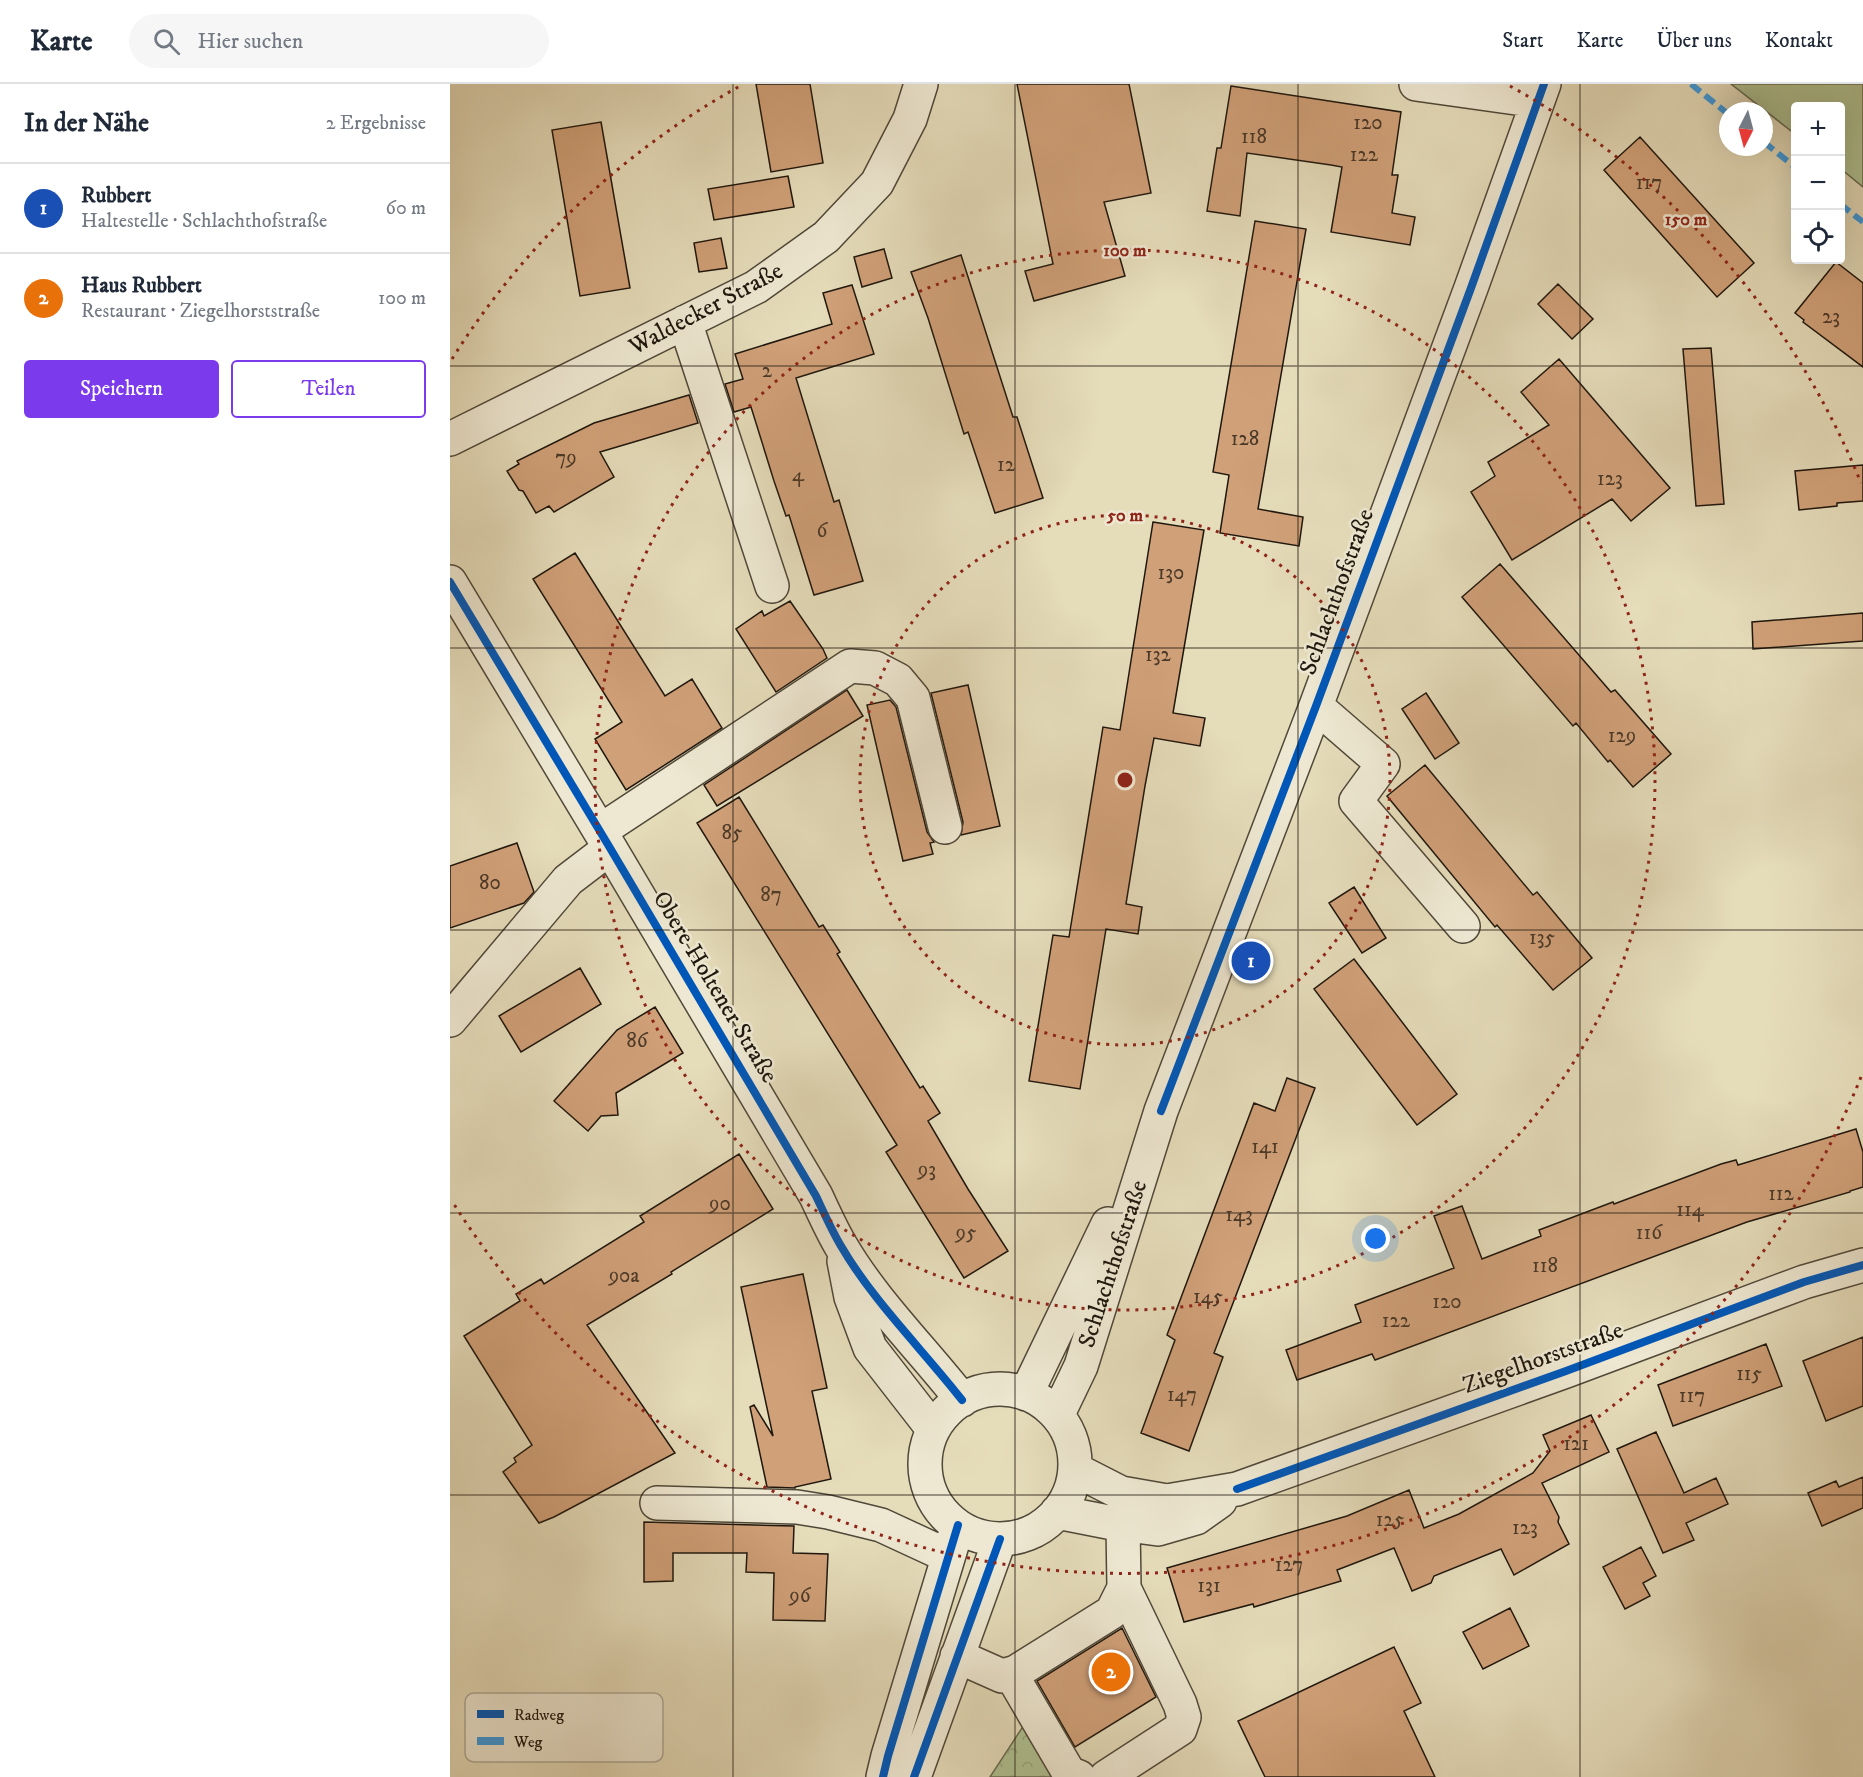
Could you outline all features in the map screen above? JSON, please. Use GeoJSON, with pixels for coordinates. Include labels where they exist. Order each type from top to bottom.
{"type":"FeatureCollection","features":[{"type":"Feature","properties":{"kind":"street","name":"Waldecker Straße"},"geometry":{"type":"LineString","coordinates":[[450,439],[756,287],[826,237],[877,183],[910,119],[921,84]]}},
{"type":"Feature","properties":{"kind":"street"},"geometry":{"type":"LineString","coordinates":[[1416,84],[1541,93]]}},
{"type":"Feature","properties":{"kind":"street","name":"Schlachthofstraße"},"geometry":{"type":"LineString","coordinates":[[1058,1414],[1081,1366],[1161,1111],[1316,706],[1541,93]]}},
{"type":"Feature","properties":{"kind":"street"},"geometry":{"type":"LineString","coordinates":[[686,322],[772,586]]}},
{"type":"Feature","properties":{"kind":"street","name":"Obere Holtener Straße"},"geometry":{"type":"LineString","coordinates":[[450,582],[816,1196],[842,1247],[879,1300],[937,1367],[962,1400]]}},
{"type":"Feature","properties":{"kind":"street"},"geometry":{"type":"LineString","coordinates":[[450,1020],[568,880],[605,840],[850,666],[875,668],[898,680],[913,698],[945,827]]}},
{"type":"Feature","properties":{"kind":"street"},"geometry":{"type":"LineString","coordinates":[[1316,706],[1383,764],[1356,801],[1463,926]]}},
{"type":"Feature","properties":{"kind":"street","name":"Schlachthofstraße"},"geometry":{"type":"LineString","coordinates":[[1026,1394],[1161,1111]]}},
{"type":"Feature","properties":{"kind":"street","name":"Obere Holtener Straße"},"geometry":{"type":"LineString","coordinates":[[842,1247],[851,1297],[870,1348],[933,1429]]}},
{"type":"Feature","properties":{"kind":"street","name":"Ziegelhorststraße"},"geometry":{"type":"LineString","coordinates":[[1076,1470],[1121,1493],[1167,1501],[1237,1490],[1804,1282],[1863,1265]]}},
{"type":"Feature","properties":{"kind":"street"},"geometry":{"type":"LineString","coordinates":[[1006,1388],[1026,1394],[1035,1396],[1058,1414],[1072,1440],[1076,1470],[1068,1498],[1050,1521],[1024,1535],[1000,1539],[966,1531],[943,1513],[927,1488],[925,1458],[933,1429],[951,1406],[977,1392],[1006,1388]]}},
{"type":"Feature","properties":{"kind":"street","name":"Ziegelhorststraße"},"geometry":{"type":"LineString","coordinates":[[1057,1512],[1158,1529],[1196,1518],[1237,1490]]}},
{"type":"Feature","properties":{"kind":"street"},"geometry":{"type":"LineString","coordinates":[[657,1503],[797,1507],[828,1512],[881,1525],[948,1556]]}},
{"type":"Feature","properties":{"kind":"street"},"geometry":{"type":"LineString","coordinates":[[1106,1777],[1180,1729],[1184,1717],[1180,1704],[1124,1588],[1123,1524]]}},
{"type":"Feature","properties":{"kind":"street"},"geometry":{"type":"LineString","coordinates":[[883,1777],[958,1525]]}},
{"type":"Feature","properties":{"kind":"street"},"geometry":{"type":"LineString","coordinates":[[914,1777],[1000,1539]]}},
{"type":"Feature","properties":{"kind":"street"},"geometry":{"type":"LineString","coordinates":[[957,1656],[1002,1676],[1016,1672],[1112,1612],[1124,1588]]}},
{"type":"Feature","properties":{"kind":"street"},"geometry":{"type":"LineString","coordinates":[[1011,1674],[1069,1773],[1079,1777]]}},
{"type":"Feature","properties":{"kind":"green space"},"geometry":{"type":"Polygon","coordinates":[[[1731,84],[1863,84],[1863,187],[1845,172],[1845,102],[1791,102],[1791,131],[1773,117],[1773,102],[1754,102],[1731,84]]]}},
{"type":"Feature","properties":{"kind":"green space"},"geometry":{"type":"Polygon","coordinates":[[[1024,1725],[1052,1777],[990,1777],[1024,1725]]]}},
{"type":"Feature","properties":{"kind":"building"},"geometry":{"type":"Polygon","coordinates":[[[756,84],[810,84],[823,163],[771,172],[756,84]]]}},
{"type":"Feature","properties":{"kind":"building"},"geometry":{"type":"Polygon","coordinates":[[[1017,84],[1129,84],[1151,193],[1104,202],[1125,276],[1034,301],[1025,271],[1053,264],[1017,84]]]}},
{"type":"Feature","properties":{"kind":"building"},"geometry":{"type":"Polygon","coordinates":[[[1231,86],[1401,112],[1392,175],[1398,175],[1392,213],[1415,217],[1410,245],[1331,232],[1342,167],[1331,165],[1247,153],[1240,216],[1207,211],[1217,148],[1221,148],[1231,86]]]}},
{"type":"Feature","properties":{"kind":"building"},"geometry":{"type":"Polygon","coordinates":[[[601,122],[630,288],[580,296],[552,130],[601,122]]]}},
{"type":"Feature","properties":{"kind":"building"},"geometry":{"type":"Polygon","coordinates":[[[1640,137],[1754,263],[1717,297],[1604,170],[1640,137]]]}},
{"type":"Feature","properties":{"kind":"building"},"geometry":{"type":"Polygon","coordinates":[[[788,176],[794,207],[714,220],[708,189],[788,176]]]}},
{"type":"Feature","properties":{"kind":"building"},"geometry":{"type":"Polygon","coordinates":[[[1255,221],[1306,229],[1258,509],[1303,517],[1299,546],[1220,533],[1229,475],[1213,472],[1255,221]]]}},
{"type":"Feature","properties":{"kind":"building"},"geometry":{"type":"Polygon","coordinates":[[[721,238],[727,268],[699,272],[694,243],[721,238]]]}},
{"type":"Feature","properties":{"kind":"building"},"geometry":{"type":"Polygon","coordinates":[[[884,249],[892,278],[862,287],[854,257],[884,249]]]}},
{"type":"Feature","properties":{"kind":"building"},"geometry":{"type":"Polygon","coordinates":[[[961,255],[1013,417],[1017,417],[1043,498],[995,513],[968,432],[964,434],[928,318],[911,272],[961,255]]]}},
{"type":"Feature","properties":{"kind":"building"},"geometry":{"type":"Polygon","coordinates":[[[1834,264],[1839,264],[1863,283],[1863,367],[1803,322],[1804,320],[1795,313],[1834,264]]]}},
{"type":"Feature","properties":{"kind":"building"},"geometry":{"type":"Polygon","coordinates":[[[1558,284],[1593,319],[1572,339],[1538,304],[1558,284]]]}},
{"type":"Feature","properties":{"kind":"building"},"geometry":{"type":"Polygon","coordinates":[[[852,285],[874,354],[796,378],[834,502],[839,500],[863,581],[814,595],[751,407],[734,412],[725,384],[743,379],[735,354],[832,324],[823,293],[852,285]]]}},
{"type":"Feature","properties":{"kind":"building"},"geometry":{"type":"Polygon","coordinates":[[[1711,348],[1724,504],[1696,506],[1683,349],[1711,348]]]}},
{"type":"Feature","properties":{"kind":"building"},"geometry":{"type":"Polygon","coordinates":[[[1559,359],[1670,488],[1631,521],[1612,499],[1512,560],[1471,492],[1495,476],[1488,462],[1549,425],[1521,392],[1559,359]]]}},
{"type":"Feature","properties":{"kind":"building"},"geometry":{"type":"Polygon","coordinates":[[[689,395],[698,423],[600,452],[614,477],[554,512],[549,506],[536,513],[523,491],[519,490],[507,471],[519,464],[517,461],[594,423],[689,395]]]}},
{"type":"Feature","properties":{"kind":"building"},"geometry":{"type":"Polygon","coordinates":[[[1863,465],[1863,501],[1799,510],[1795,471],[1863,465]]]}},
{"type":"Feature","properties":{"kind":"building"},"geometry":{"type":"Polygon","coordinates":[[[1153,522],[1204,530],[1173,713],[1205,718],[1200,746],[1154,738],[1126,904],[1142,907],[1138,934],[1106,929],[1080,1089],[1029,1081],[1053,935],[1069,937],[1103,727],[1120,730],[1153,522]]]}},
{"type":"Feature","properties":{"kind":"building"},"geometry":{"type":"Polygon","coordinates":[[[575,553],[665,696],[692,679],[722,728],[626,790],[595,739],[622,722],[533,579],[575,553]]]}},
{"type":"Feature","properties":{"kind":"building"},"geometry":{"type":"Polygon","coordinates":[[[1500,564],[1611,692],[1615,690],[1671,754],[1633,787],[1610,760],[1608,762],[1576,723],[1573,726],[1462,597],[1500,564]]]}},
{"type":"Feature","properties":{"kind":"building"},"geometry":{"type":"Polygon","coordinates":[[[790,601],[827,658],[776,692],[736,629],[762,611],[764,616],[790,601]]]}},
{"type":"Feature","properties":{"kind":"building"},"geometry":{"type":"Polygon","coordinates":[[[1863,613],[1863,641],[1753,649],[1752,622],[1863,613]]]}},
{"type":"Feature","properties":{"kind":"building"},"geometry":{"type":"Polygon","coordinates":[[[968,685],[1000,826],[961,835],[963,822],[931,693],[968,685]]]}},
{"type":"Feature","properties":{"kind":"building"},"geometry":{"type":"Polygon","coordinates":[[[847,690],[863,716],[717,806],[704,785],[847,690]]]}},
{"type":"Feature","properties":{"kind":"building"},"geometry":{"type":"Polygon","coordinates":[[[1426,693],[1459,743],[1435,759],[1402,709],[1426,693]]]}},
{"type":"Feature","properties":{"kind":"building"},"geometry":{"type":"Polygon","coordinates":[[[890,700],[896,707],[927,832],[934,842],[930,843],[933,854],[903,861],[867,705],[890,700]]]}},
{"type":"Feature","properties":{"kind":"building"},"geometry":{"type":"Polygon","coordinates":[[[1425,765],[1533,895],[1537,892],[1592,958],[1553,990],[1497,925],[1495,927],[1387,796],[1425,765]]]}},
{"type":"Feature","properties":{"kind":"building"},"geometry":{"type":"Polygon","coordinates":[[[739,797],[819,927],[823,925],[840,952],[837,954],[920,1088],[923,1086],[940,1113],[928,1121],[1008,1251],[964,1278],[886,1152],[897,1145],[697,823],[739,797]]]}},
{"type":"Feature","properties":{"kind":"building"},"geometry":{"type":"Polygon","coordinates":[[[517,843],[534,892],[524,903],[450,928],[450,866],[517,843]]]}},
{"type":"Feature","properties":{"kind":"building"},"geometry":{"type":"Polygon","coordinates":[[[1354,887],[1386,938],[1362,953],[1329,903],[1354,887]]]}},
{"type":"Feature","properties":{"kind":"building"},"geometry":{"type":"Polygon","coordinates":[[[1354,959],[1457,1094],[1417,1125],[1314,989],[1354,959]]]}},
{"type":"Feature","properties":{"kind":"building"},"geometry":{"type":"Polygon","coordinates":[[[580,968],[601,1004],[521,1052],[499,1016],[580,968]]]}},
{"type":"Feature","properties":{"kind":"building"},"geometry":{"type":"Polygon","coordinates":[[[655,1007],[683,1053],[616,1093],[618,1115],[601,1116],[588,1131],[554,1101],[617,1030],[655,1007]]]}},
{"type":"Feature","properties":{"kind":"building"},"geometry":{"type":"Polygon","coordinates":[[[1287,1078],[1315,1088],[1214,1353],[1223,1357],[1189,1451],[1141,1433],[1175,1340],[1167,1335],[1254,1103],[1275,1111],[1287,1078]]]}},
{"type":"Feature","properties":{"kind":"building"},"geometry":{"type":"Polygon","coordinates":[[[1856,1129],[1863,1152],[1863,1187],[1747,1222],[1375,1360],[1372,1354],[1297,1380],[1286,1350],[1361,1322],[1355,1305],[1454,1268],[1434,1216],[1462,1206],[1482,1259],[1541,1236],[1539,1230],[1721,1164],[1736,1160],[1738,1165],[1856,1129]]]}},
{"type":"Feature","properties":{"kind":"building"},"geometry":{"type":"Polygon","coordinates":[[[739,1154],[773,1209],[587,1325],[675,1453],[539,1523],[503,1472],[516,1462],[514,1458],[532,1445],[464,1336],[520,1301],[516,1294],[541,1279],[544,1284],[644,1222],[640,1216],[739,1154]]]}},
{"type":"Feature","properties":{"kind":"building"},"geometry":{"type":"Polygon","coordinates":[[[803,1274],[827,1388],[812,1391],[831,1479],[795,1488],[767,1487],[750,1407],[754,1405],[773,1436],[741,1287],[803,1274]]]}},
{"type":"Feature","properties":{"kind":"building"},"geometry":{"type":"Polygon","coordinates":[[[1863,1337],[1863,1406],[1826,1421],[1803,1361],[1863,1337]]]}},
{"type":"Feature","properties":{"kind":"building"},"geometry":{"type":"Polygon","coordinates":[[[1766,1344],[1782,1386],[1673,1426],[1658,1385],[1766,1344]]]}},
{"type":"Feature","properties":{"kind":"building"},"geometry":{"type":"Polygon","coordinates":[[[1591,1415],[1609,1452],[1542,1483],[1569,1544],[1514,1575],[1501,1549],[1434,1576],[1431,1583],[1412,1591],[1394,1548],[1337,1570],[1341,1581],[1254,1607],[1253,1604],[1184,1622],[1167,1568],[1347,1516],[1409,1490],[1424,1528],[1459,1514],[1533,1473],[1550,1451],[1543,1435],[1591,1415]]]}},
{"type":"Feature","properties":{"kind":"building"},"geometry":{"type":"Polygon","coordinates":[[[1656,1432],[1684,1493],[1716,1478],[1728,1504],[1686,1523],[1694,1540],[1663,1553],[1617,1449],[1656,1432]]]}},
{"type":"Feature","properties":{"kind":"building"},"geometry":{"type":"Polygon","coordinates":[[[1863,1477],[1863,1508],[1822,1526],[1808,1493],[1836,1481],[1839,1487],[1863,1477]]]}},
{"type":"Feature","properties":{"kind":"building"},"geometry":{"type":"Polygon","coordinates":[[[644,1522],[794,1526],[793,1553],[828,1554],[825,1621],[773,1620],[774,1573],[746,1572],[747,1553],[673,1553],[673,1581],[644,1582],[644,1522]]]}},
{"type":"Feature","properties":{"kind":"building"},"geometry":{"type":"Polygon","coordinates":[[[1641,1547],[1656,1576],[1643,1583],[1650,1596],[1625,1609],[1603,1567],[1641,1547]]]}},
{"type":"Feature","properties":{"kind":"building"},"geometry":{"type":"Polygon","coordinates":[[[1510,1608],[1529,1646],[1483,1669],[1463,1632],[1510,1608]]]}},
{"type":"Feature","properties":{"kind":"building"},"geometry":{"type":"Polygon","coordinates":[[[1122,1628],[1156,1697],[1075,1747],[1037,1681],[1122,1628]]]}},
{"type":"Feature","properties":{"kind":"building"},"geometry":{"type":"Polygon","coordinates":[[[1394,1647],[1421,1703],[1404,1711],[1435,1777],[1265,1777],[1238,1721],[1394,1647]]]}},
{"type":"Feature","properties":{"kind":"marked path"},"geometry":{"type":"LineString","coordinates":[[1691,84],[1719,107]]}},
{"type":"Feature","properties":{"kind":"marked path"},"geometry":{"type":"LineString","coordinates":[[1773,149],[1791,164]]}},
{"type":"Feature","properties":{"kind":"marked path"},"geometry":{"type":"LineString","coordinates":[[1845,208],[1863,222]]}},
{"type":"Feature","properties":{"kind":"cycle path"},"geometry":{"type":"LineString","coordinates":[[1161,1111],[1316,706],[1544,84]]}},
{"type":"Feature","properties":{"kind":"cycle path"},"geometry":{"type":"LineString","coordinates":[[450,582],[816,1196],[841,1246],[883,1306],[962,1400]]}},
{"type":"Feature","properties":{"kind":"cycle path"},"geometry":{"type":"LineString","coordinates":[[1237,1489],[1566,1371],[1804,1282],[1863,1265]]}},
{"type":"Feature","properties":{"kind":"cycle path"},"geometry":{"type":"LineString","coordinates":[[883,1777],[958,1525]]}},
{"type":"Feature","properties":{"kind":"cycle path"},"geometry":{"type":"LineString","coordinates":[[914,1777],[1000,1539]]}},
{"type":"Feature","properties":{"kind":"place","name":"Rubbert"},"geometry":{"type":"Point","coordinates":[1251,961]}},
{"type":"Feature","properties":{"kind":"place","name":"Haus Rubbert"},"geometry":{"type":"Point","coordinates":[1111,1672]}}]}
